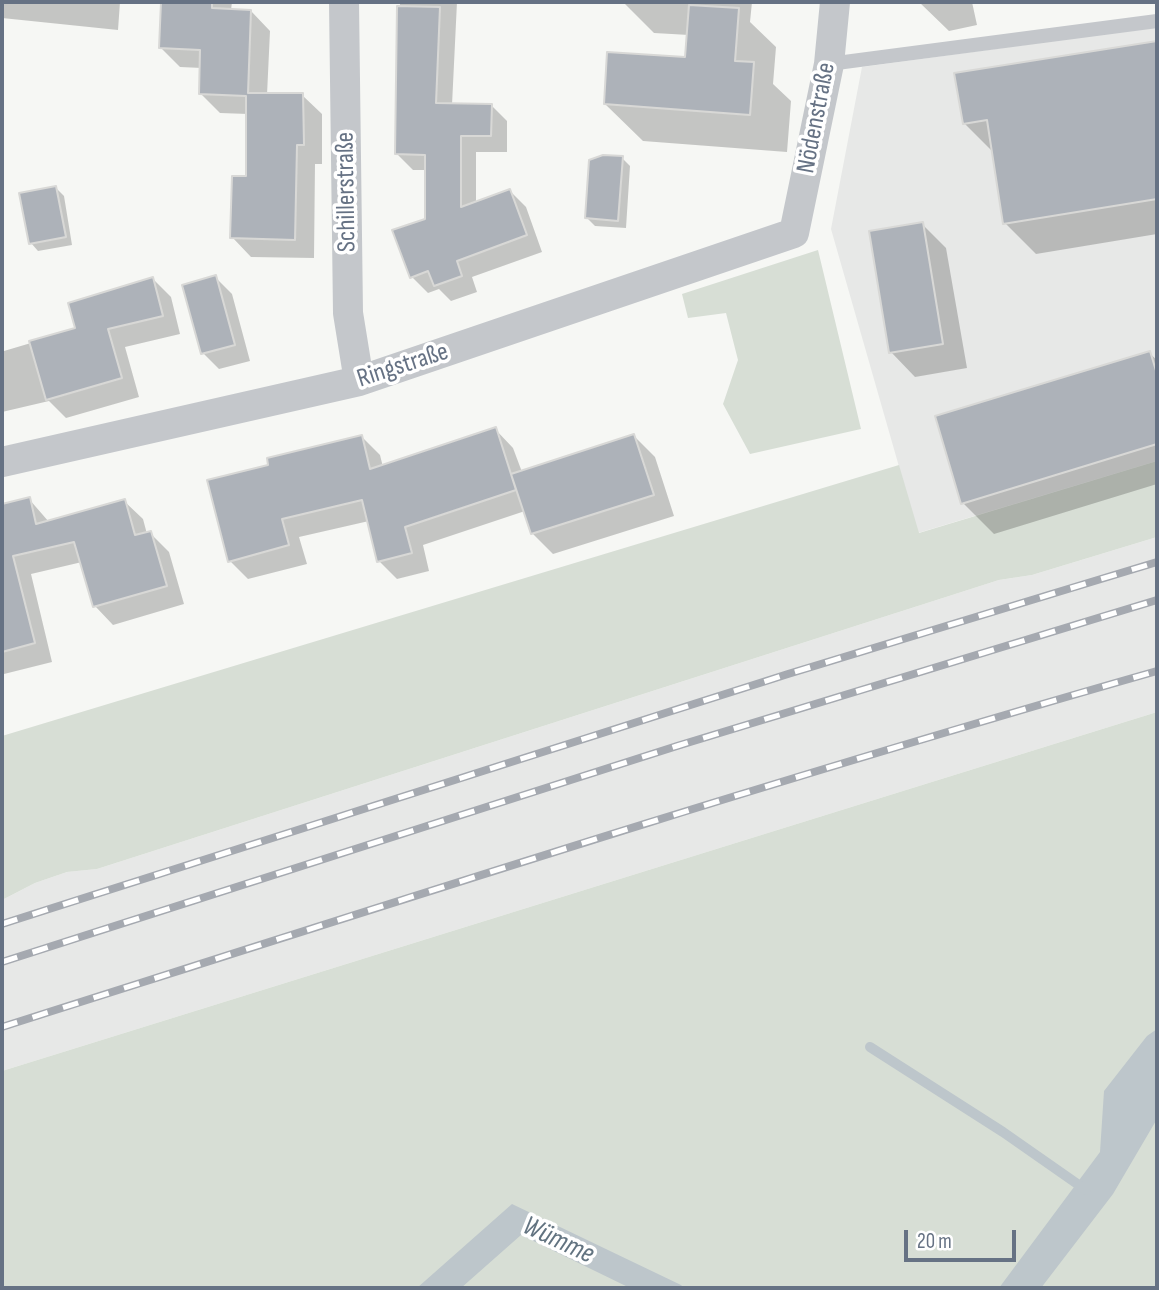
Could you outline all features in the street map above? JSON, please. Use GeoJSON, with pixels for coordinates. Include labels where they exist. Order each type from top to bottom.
{"type":"FeatureCollection","features":[{"type":"Feature","properties":{"kind":"street","name":"Schillerstraße"},"geometry":{"type":"LineString","coordinates":[[344,2],[348,313],[359,381]]}},
{"type":"Feature","properties":{"kind":"street","name":"Nödenstraße"},"geometry":{"type":"LineString","coordinates":[[794,233],[828,64],[835,2]]}},
{"type":"Feature","properties":{"kind":"street","name":"Ringstraße"},"geometry":{"type":"LineString","coordinates":[[2,462],[359,381],[794,233]]}},
{"type":"Feature","properties":{"kind":"lane"},"geometry":{"type":"LineString","coordinates":[[828,64],[1157,21]]}},
{"type":"Feature","properties":{"kind":"shaded area"},"geometry":{"type":"Polygon","coordinates":[[[1157,27],[1157,461],[918,533],[831,229],[862,67],[1157,27]]]}},
{"type":"Feature","properties":{"kind":"shaded area"},"geometry":{"type":"Polygon","coordinates":[[[818,250],[861,429],[750,454],[723,404],[738,360],[726,313],[688,318],[682,294],[818,250]]]}},
{"type":"Feature","properties":{"kind":"shaded area"},"geometry":{"type":"Polygon","coordinates":[[[1157,461],[1157,537],[1032,575],[999,580],[97,869],[67,872],[35,883],[2,900],[2,736],[899,465],[919,533],[1157,461]]]}},
{"type":"Feature","properties":{"kind":"shaded area"},"geometry":{"type":"Polygon","coordinates":[[[1157,537],[1157,712],[2,1071],[2,900],[35,883],[67,872],[97,869],[999,580],[1032,575],[1157,537]]]}},
{"type":"Feature","properties":{"kind":"shaded area"},"geometry":{"type":"Polygon","coordinates":[[[1157,712],[1157,1288],[2,1288],[2,1071],[1157,712]]]}},
{"type":"Feature","properties":{"kind":"water"},"geometry":{"type":"Polygon","coordinates":[[[1157,1029],[1157,1119],[1113,1194],[1041,1288],[999,1288],[1100,1152],[1104,1091],[1147,1036],[1157,1029]]]}},
{"type":"Feature","properties":{"kind":"water","name":"Wümme"},"geometry":{"type":"Polygon","coordinates":[[[512,1204],[684,1288],[630,1288],[521,1235],[461,1288],[417,1288],[512,1204]]]}},
{"type":"Feature","properties":{"kind":"building"},"geometry":{"type":"Polygon","coordinates":[[[161,2],[212,2],[212,8],[251,10],[248,93],[303,93],[304,145],[297,145],[295,240],[230,238],[232,176],[246,176],[246,96],[199,94],[200,50],[159,48],[161,2]]]}},
{"type":"Feature","properties":{"kind":"building"},"geometry":{"type":"Polygon","coordinates":[[[689,5],[739,8],[735,61],[754,62],[750,115],[604,104],[607,52],[685,57],[689,5]]]}},
{"type":"Feature","properties":{"kind":"building"},"geometry":{"type":"Polygon","coordinates":[[[397,6],[440,7],[436,103],[492,104],[491,136],[461,136],[461,207],[510,189],[527,235],[457,261],[462,276],[434,286],[428,271],[410,278],[392,230],[425,219],[425,155],[395,154],[397,6]]]}},
{"type":"Feature","properties":{"kind":"building"},"geometry":{"type":"Polygon","coordinates":[[[1157,41],[1157,199],[1003,224],[987,120],[963,124],[954,73],[1157,41]]]}},
{"type":"Feature","properties":{"kind":"building"},"geometry":{"type":"Polygon","coordinates":[[[603,155],[623,156],[618,221],[585,218],[589,160],[603,155]]]}},
{"type":"Feature","properties":{"kind":"building"},"geometry":{"type":"Polygon","coordinates":[[[56,186],[66,237],[29,244],[19,193],[56,186]]]}},
{"type":"Feature","properties":{"kind":"building"},"geometry":{"type":"Polygon","coordinates":[[[923,222],[943,344],[889,353],[869,231],[923,222]]]}},
{"type":"Feature","properties":{"kind":"building"},"geometry":{"type":"Polygon","coordinates":[[[216,275],[235,345],[201,354],[182,285],[216,275]]]}},
{"type":"Feature","properties":{"kind":"building"},"geometry":{"type":"Polygon","coordinates":[[[153,277],[163,316],[108,329],[122,378],[46,400],[29,341],[75,328],[68,303],[153,277]]]}},
{"type":"Feature","properties":{"kind":"building"},"geometry":{"type":"Polygon","coordinates":[[[1150,351],[1157,374],[1157,444],[961,504],[935,416],[1150,351]]]}},
{"type":"Feature","properties":{"kind":"building"},"geometry":{"type":"Polygon","coordinates":[[[496,427],[516,490],[405,527],[412,553],[377,562],[362,500],[282,519],[289,545],[228,562],[207,480],[268,465],[267,458],[362,435],[370,469],[496,427]]]}},
{"type":"Feature","properties":{"kind":"building"},"geometry":{"type":"Polygon","coordinates":[[[634,434],[654,495],[531,534],[511,474],[634,434]]]}},
{"type":"Feature","properties":{"kind":"building"},"geometry":{"type":"Polygon","coordinates":[[[30,497],[36,524],[125,499],[135,535],[151,531],[167,586],[93,607],[74,542],[13,556],[35,643],[2,652],[2,504],[30,497]]]}},
{"type":"Feature","properties":{"kind":"waterway"},"geometry":{"type":"LineString","coordinates":[[870,1047],[1003,1132],[1086,1190]]}},
{"type":"Feature","properties":{"kind":"railway"},"geometry":{"type":"LineString","coordinates":[[2,924],[788,674],[1157,562]]}},
{"type":"Feature","properties":{"kind":"railway"},"geometry":{"type":"LineString","coordinates":[[2,962],[677,746],[1157,600]]}},
{"type":"Feature","properties":{"kind":"railway"},"geometry":{"type":"LineString","coordinates":[[2,1027],[723,800],[1157,671]]}}]}
